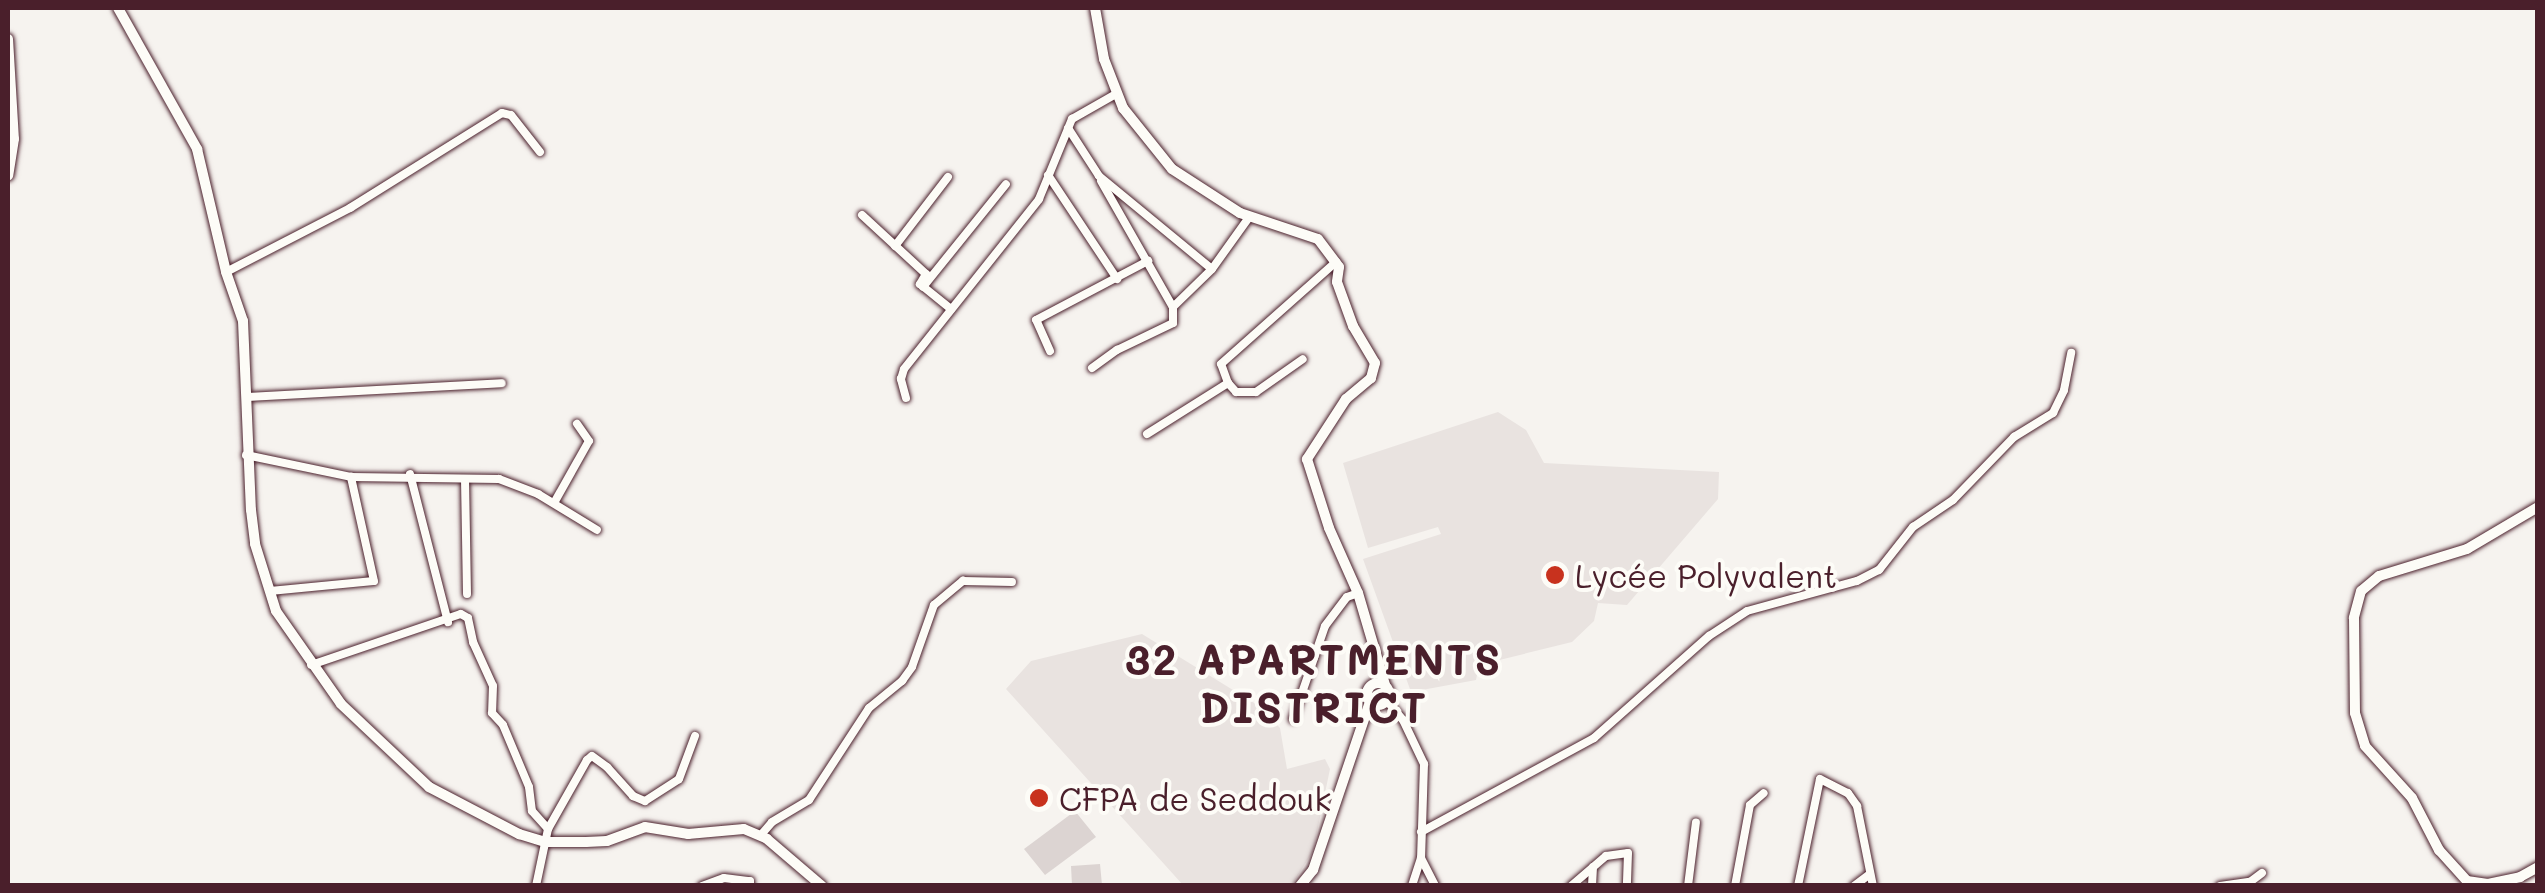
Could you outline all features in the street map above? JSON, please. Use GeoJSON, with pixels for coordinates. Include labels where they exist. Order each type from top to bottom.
{"type":"FeatureCollection","features":[{"type":"Feature","properties":{"kind":"street"},"geometry":{"type":"LineString","coordinates":[[118,8],[196,149],[226,272],[243,321],[246,455],[255,544],[276,611],[341,704],[429,787],[472,813],[545,842],[606,841],[645,827],[688,834],[744,828],[760,836],[822,886]]}},
{"type":"Feature","properties":{"kind":"street"},"geometry":{"type":"LineString","coordinates":[[1095,8],[1116,94],[1172,170],[1214,200],[1318,239],[1336,262],[1337,282],[1353,326],[1376,363],[1371,378],[1346,399],[1308,459],[1328,528],[1358,592],[1379,670],[1379,685],[1422,757],[1421,858],[1412,886]]}},
{"type":"Feature","properties":{"kind":"street"},"geometry":{"type":"LineString","coordinates":[[8,39],[14,139],[8,176]]}},
{"type":"Feature","properties":{"kind":"street"},"geometry":{"type":"LineString","coordinates":[[906,398],[901,379],[904,369],[1040,199],[1072,120],[1116,94]]}},
{"type":"Feature","properties":{"kind":"street"},"geometry":{"type":"LineString","coordinates":[[226,272],[335,216],[502,113],[512,115],[540,152]]}},
{"type":"Feature","properties":{"kind":"street"},"geometry":{"type":"LineString","coordinates":[[1068,128],[1173,307],[1172,322],[1117,350],[1092,368]]}},
{"type":"Feature","properties":{"kind":"street"},"geometry":{"type":"LineString","coordinates":[[1048,174],[1117,279]]}},
{"type":"Feature","properties":{"kind":"street"},"geometry":{"type":"LineString","coordinates":[[1099,176],[1212,269]]}},
{"type":"Feature","properties":{"kind":"street"},"geometry":{"type":"LineString","coordinates":[[896,246],[948,178]]}},
{"type":"Feature","properties":{"kind":"street"},"geometry":{"type":"LineString","coordinates":[[924,287],[1006,184]]}},
{"type":"Feature","properties":{"kind":"street"},"geometry":{"type":"LineString","coordinates":[[862,214],[926,274],[920,284],[951,309]]}},
{"type":"Feature","properties":{"kind":"street"},"geometry":{"type":"LineString","coordinates":[[1173,307],[1212,269],[1250,216]]}},
{"type":"Feature","properties":{"kind":"street"},"geometry":{"type":"LineString","coordinates":[[1050,351],[1036,320],[1148,261]]}},
{"type":"Feature","properties":{"kind":"street"},"geometry":{"type":"LineString","coordinates":[[1303,359],[1256,392],[1236,392],[1220,364],[1336,262]]}},
{"type":"Feature","properties":{"kind":"street"},"geometry":{"type":"LineString","coordinates":[[1421,832],[1594,738],[1709,636],[1746,611],[1857,581],[1879,570],[1913,527],[1953,500],[2014,437],[2053,413],[2064,390],[2071,352]]}},
{"type":"Feature","properties":{"kind":"street"},"geometry":{"type":"LineString","coordinates":[[246,397],[502,383]]}},
{"type":"Feature","properties":{"kind":"street"},"geometry":{"type":"LineString","coordinates":[[1146,434],[1228,383]]}},
{"type":"Feature","properties":{"kind":"street"},"geometry":{"type":"LineString","coordinates":[[554,503],[589,442],[577,424]]}},
{"type":"Feature","properties":{"kind":"street"},"geometry":{"type":"LineString","coordinates":[[246,455],[351,476],[410,474],[518,484],[597,530]]}},
{"type":"Feature","properties":{"kind":"street"},"geometry":{"type":"LineString","coordinates":[[410,474],[448,622]]}},
{"type":"Feature","properties":{"kind":"street"},"geometry":{"type":"LineString","coordinates":[[270,591],[374,580],[351,476]]}},
{"type":"Feature","properties":{"kind":"street"},"geometry":{"type":"LineString","coordinates":[[465,479],[466,594]]}},
{"type":"Feature","properties":{"kind":"street"},"geometry":{"type":"LineString","coordinates":[[2538,508],[2467,549],[2379,576],[2361,591],[2354,618],[2356,713],[2365,746],[2412,798],[2439,850],[2467,881],[2488,884],[2520,877],[2538,867]]}},
{"type":"Feature","properties":{"kind":"street"},"geometry":{"type":"LineString","coordinates":[[760,836],[772,822],[808,800],[869,708],[902,681],[912,667],[934,605],[963,581],[1012,582]]}},
{"type":"Feature","properties":{"kind":"street"},"geometry":{"type":"LineString","coordinates":[[1293,719],[1324,626],[1358,592]]}},
{"type":"Feature","properties":{"kind":"street"},"geometry":{"type":"LineString","coordinates":[[311,665],[448,622],[461,614],[468,618],[473,642],[493,686],[492,713],[502,725],[529,787],[532,811],[548,829]]}},
{"type":"Feature","properties":{"kind":"street"},"geometry":{"type":"LineString","coordinates":[[1300,886],[1313,870],[1370,702],[1366,694],[1379,685]]}},
{"type":"Feature","properties":{"kind":"street"},"geometry":{"type":"LineString","coordinates":[[1370,702],[1381,705],[1387,700]]}},
{"type":"Feature","properties":{"kind":"street"},"geometry":{"type":"LineString","coordinates":[[536,886],[548,829],[592,756],[633,796],[645,800],[679,779],[695,736]]}},
{"type":"Feature","properties":{"kind":"street"},"geometry":{"type":"LineString","coordinates":[[1798,886],[1820,779],[1848,793],[1857,806],[1873,886]]}},
{"type":"Feature","properties":{"kind":"street"},"geometry":{"type":"LineString","coordinates":[[1735,886],[1750,805],[1764,793]]}},
{"type":"Feature","properties":{"kind":"street"},"geometry":{"type":"LineString","coordinates":[[1688,886],[1696,822]]}},
{"type":"Feature","properties":{"kind":"street"},"geometry":{"type":"LineString","coordinates":[[1571,886],[1606,856],[1628,853],[1627,886]]}},
{"type":"Feature","properties":{"kind":"street"},"geometry":{"type":"LineString","coordinates":[[1421,858],[1435,886]]}},
{"type":"Feature","properties":{"kind":"street"},"geometry":{"type":"LineString","coordinates":[[1592,886],[1593,866]]}},
{"type":"Feature","properties":{"kind":"street"},"geometry":{"type":"LineString","coordinates":[[2220,886],[2250,882],[2262,873]]}},
{"type":"Feature","properties":{"kind":"street"},"geometry":{"type":"LineString","coordinates":[[1854,886],[1870,874]]}},
{"type":"Feature","properties":{"kind":"street"},"geometry":{"type":"LineString","coordinates":[[704,885],[724,878],[750,881],[750,886]]}},
{"type":"Feature","properties":{"kind":"shaded area","name":"Lycée Polyvalent"},"geometry":{"type":"Polygon","coordinates":[[[1498,412],[1526,430],[1544,463],[1719,472],[1718,499],[1627,605],[1598,603],[1594,621],[1572,642],[1479,665],[1476,680],[1411,692],[1363,559],[1441,534],[1438,527],[1368,548],[1343,463],[1498,412]]]}},
{"type":"Feature","properties":{"kind":"shaded area"},"geometry":{"type":"Polygon","coordinates":[[[1142,634],[1259,706],[1280,728],[1287,769],[1325,759],[1330,769],[1313,851],[1292,885],[1183,885],[1006,689],[1031,661],[1142,634]]]}},
{"type":"Feature","properties":{"kind":"shaded area"},"geometry":{"type":"Polygon","coordinates":[[[1075,811],[1096,837],[1045,875],[1024,849],[1075,811]]]}},
{"type":"Feature","properties":{"kind":"shaded area"},"geometry":{"type":"Polygon","coordinates":[[[1100,864],[1102,885],[1072,885],[1071,866],[1100,864]]]}},
{"type":"Feature","properties":{"kind":"place","name":"Lycée Polyvalent"},"geometry":{"type":"Point","coordinates":[1555,575]}},
{"type":"Feature","properties":{"kind":"place","name":"CFPA de Seddouk"},"geometry":{"type":"Point","coordinates":[1039,798]}},
{"type":"Feature","properties":{"kind":"district","name":"32 APARTMENTS DISTRICT"},"geometry":{"type":"Point","coordinates":[1314,683]}}]}
